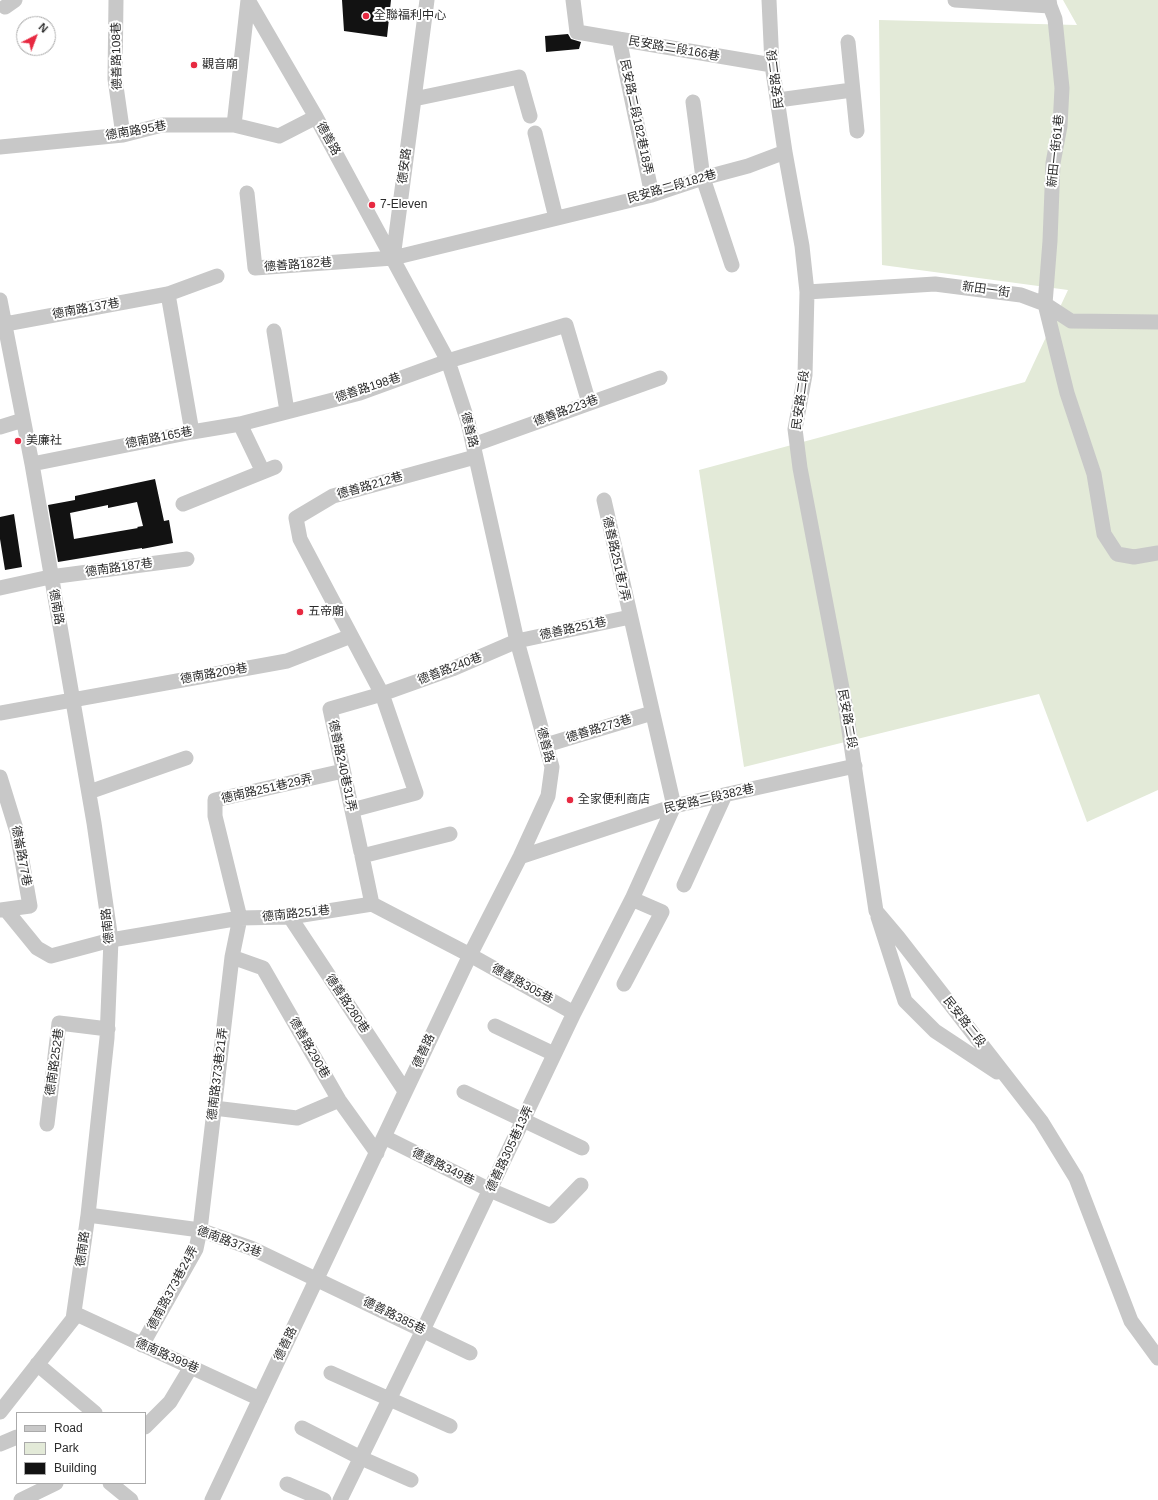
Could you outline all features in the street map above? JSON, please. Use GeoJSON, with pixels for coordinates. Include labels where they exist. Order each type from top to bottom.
{"type":"FeatureCollection","features":[{"type":"Feature","properties":{"kind":"street","name":"德善路108巷"},"geometry":{"type":"LineString","coordinates":[[116,0],[115,79],[123,135]]}},
{"type":"Feature","properties":{"kind":"street","name":"德善路"},"geometry":{"type":"LineString","coordinates":[[212,1500],[470,955],[520,857],[548,796],[552,767],[517,642],[468,422],[448,361],[316,117],[248,0]]}},
{"type":"Feature","properties":{"kind":"street"},"geometry":{"type":"LineString","coordinates":[[234,125],[248,0]]}},
{"type":"Feature","properties":{"kind":"street","name":"德安路"},"geometry":{"type":"LineString","coordinates":[[393,258],[427,0]]}},
{"type":"Feature","properties":{"kind":"street","name":"民安路二段166巷"},"geometry":{"type":"LineString","coordinates":[[573,0],[577,32],[772,65]]}},
{"type":"Feature","properties":{"kind":"street","name":"民安路二段"},"geometry":{"type":"LineString","coordinates":[[769,0],[772,65],[785,152],[802,246],[807,292],[805,375],[796,428],[800,468],[845,704],[876,911],[898,937],[1040,1121],[1076,1178],[1132,1321],[1158,1358]]}},
{"type":"Feature","properties":{"kind":"street"},"geometry":{"type":"LineString","coordinates":[[955,0],[1050,3]]}},
{"type":"Feature","properties":{"kind":"street","name":"新田一街61巷"},"geometry":{"type":"LineString","coordinates":[[1050,3],[1055,19],[1062,88],[1060,126],[1052,163],[1050,241],[1045,304],[1067,393],[1094,474],[1104,534],[1117,554],[1134,557],[1158,554]]}},
{"type":"Feature","properties":{"kind":"street","name":"民安路二段182巷18弄"},"geometry":{"type":"LineString","coordinates":[[619,39],[652,194]]}},
{"type":"Feature","properties":{"kind":"street"},"geometry":{"type":"LineString","coordinates":[[848,42],[857,131]]}},
{"type":"Feature","properties":{"kind":"street"},"geometry":{"type":"LineString","coordinates":[[414,99],[520,77],[530,116]]}},
{"type":"Feature","properties":{"kind":"street"},"geometry":{"type":"LineString","coordinates":[[778,100],[852,90]]}},
{"type":"Feature","properties":{"kind":"street"},"geometry":{"type":"LineString","coordinates":[[693,102],[703,178],[732,265]]}},
{"type":"Feature","properties":{"kind":"street","name":"德南路95巷"},"geometry":{"type":"LineString","coordinates":[[0,147],[123,135],[162,125],[234,125],[279,136],[316,117]]}},
{"type":"Feature","properties":{"kind":"street"},"geometry":{"type":"LineString","coordinates":[[535,133],[556,218]]}},
{"type":"Feature","properties":{"kind":"street","name":"民安路二段182巷"},"geometry":{"type":"LineString","coordinates":[[393,258],[652,194],[748,166],[785,152]]}},
{"type":"Feature","properties":{"kind":"street","name":"德善路182巷"},"geometry":{"type":"LineString","coordinates":[[247,193],[254,268],[393,258]]}},
{"type":"Feature","properties":{"kind":"street","name":"德南路137巷"},"geometry":{"type":"LineString","coordinates":[[2,324],[168,294],[217,276]]}},
{"type":"Feature","properties":{"kind":"street","name":"新田一街"},"geometry":{"type":"LineString","coordinates":[[807,292],[935,284],[1021,295],[1045,304],[1072,321],[1158,322]]}},
{"type":"Feature","properties":{"kind":"street"},"geometry":{"type":"LineString","coordinates":[[168,294],[192,432]]}},
{"type":"Feature","properties":{"kind":"street","name":"德南路"},"geometry":{"type":"LineString","coordinates":[[0,300],[2,324],[32,464],[50,577],[73,699],[89,792],[111,940],[108,1029],[88,1215],[73,1319],[0,1412]]}},
{"type":"Feature","properties":{"kind":"street","name":"德善路198巷"},"geometry":{"type":"LineString","coordinates":[[286,411],[360,393],[448,361],[566,325],[589,403]]}},
{"type":"Feature","properties":{"kind":"street"},"geometry":{"type":"LineString","coordinates":[[274,331],[286,411]]}},
{"type":"Feature","properties":{"kind":"street","name":"德善路223巷"},"geometry":{"type":"LineString","coordinates":[[474,451],[589,403],[660,378]]}},
{"type":"Feature","properties":{"kind":"street","name":"德南路165巷"},"geometry":{"type":"LineString","coordinates":[[32,464],[192,432],[240,424],[286,411]]}},
{"type":"Feature","properties":{"kind":"street"},"geometry":{"type":"LineString","coordinates":[[0,427],[23,420]]}},
{"type":"Feature","properties":{"kind":"street"},"geometry":{"type":"LineString","coordinates":[[183,504],[270,469],[240,424]]}},
{"type":"Feature","properties":{"kind":"street","name":"德善路212巷"},"geometry":{"type":"LineString","coordinates":[[352,810],[416,793],[382,694],[300,539],[296,518],[333,496],[474,451]]}},
{"type":"Feature","properties":{"kind":"street","name":"德善路251巷7弄"},"geometry":{"type":"LineString","coordinates":[[604,500],[674,806]]}},
{"type":"Feature","properties":{"kind":"street","name":"德南路187巷"},"geometry":{"type":"LineString","coordinates":[[0,588],[50,577],[187,559]]}},
{"type":"Feature","properties":{"kind":"street","name":"德善路251巷"},"geometry":{"type":"LineString","coordinates":[[517,642],[630,618]]}},
{"type":"Feature","properties":{"kind":"street","name":"德南路209巷"},"geometry":{"type":"LineString","coordinates":[[0,713],[287,661],[351,636]]}},
{"type":"Feature","properties":{"kind":"street","name":"德善路240巷"},"geometry":{"type":"LineString","coordinates":[[382,694],[452,669],[517,642]]}},
{"type":"Feature","properties":{"kind":"street","name":"德善路240巷31弄"},"geometry":{"type":"LineString","coordinates":[[361,852],[330,709],[382,694]]}},
{"type":"Feature","properties":{"kind":"street","name":"德善路273巷"},"geometry":{"type":"LineString","coordinates":[[546,745],[652,713]]}},
{"type":"Feature","properties":{"kind":"street"},"geometry":{"type":"LineString","coordinates":[[89,792],[186,758]]}},
{"type":"Feature","properties":{"kind":"street","name":"民安路二段382巷"},"geometry":{"type":"LineString","coordinates":[[520,857],[674,806],[855,766]]}},
{"type":"Feature","properties":{"kind":"street","name":"德南路251巷29弄"},"geometry":{"type":"LineString","coordinates":[[240,918],[216,816],[215,800],[343,771]]}},
{"type":"Feature","properties":{"kind":"street","name":"德崙路77巷"},"geometry":{"type":"LineString","coordinates":[[0,777],[17,832],[30,906],[3,910]]}},
{"type":"Feature","properties":{"kind":"street"},"geometry":{"type":"LineString","coordinates":[[684,886],[725,795]]}},
{"type":"Feature","properties":{"kind":"street","name":"德善路305巷13弄"},"geometry":{"type":"LineString","coordinates":[[340,1500],[524,1120],[554,1054],[632,898],[674,806]]}},
{"type":"Feature","properties":{"kind":"street"},"geometry":{"type":"LineString","coordinates":[[450,834],[362,856],[372,904],[470,955]]}},
{"type":"Feature","properties":{"kind":"street"},"geometry":{"type":"LineString","coordinates":[[624,984],[662,912],[632,898]]}},
{"type":"Feature","properties":{"kind":"street","name":"德南路251巷"},"geometry":{"type":"LineString","coordinates":[[3,910],[37,948],[51,956],[111,940],[240,918],[290,917],[372,904]]}},
{"type":"Feature","properties":{"kind":"street"},"geometry":{"type":"LineString","coordinates":[[876,911],[905,1001],[936,1031],[1007,1078]]}},
{"type":"Feature","properties":{"kind":"street","name":"德善路280巷"},"geometry":{"type":"LineString","coordinates":[[290,917],[406,1091]]}},
{"type":"Feature","properties":{"kind":"street","name":"德南路373巷21弄"},"geometry":{"type":"LineString","coordinates":[[200,1230],[232,957],[240,918]]}},
{"type":"Feature","properties":{"kind":"street","name":"德善路305巷"},"geometry":{"type":"LineString","coordinates":[[470,955],[574,1013]]}},
{"type":"Feature","properties":{"kind":"street","name":"德善路290巷"},"geometry":{"type":"LineString","coordinates":[[232,957],[263,968],[339,1100],[377,1153]]}},
{"type":"Feature","properties":{"kind":"street","name":"德南路252巷"},"geometry":{"type":"LineString","coordinates":[[47,1124],[59,1022],[108,1029]]}},
{"type":"Feature","properties":{"kind":"street"},"geometry":{"type":"LineString","coordinates":[[495,1026],[554,1054]]}},
{"type":"Feature","properties":{"kind":"street"},"geometry":{"type":"LineString","coordinates":[[464,1092],[582,1148]]}},
{"type":"Feature","properties":{"kind":"street"},"geometry":{"type":"LineString","coordinates":[[214,1108],[297,1118],[339,1100]]}},
{"type":"Feature","properties":{"kind":"street","name":"德善路349巷"},"geometry":{"type":"LineString","coordinates":[[384,1137],[490,1190],[551,1216],[581,1185]]}},
{"type":"Feature","properties":{"kind":"street","name":"德南路373巷"},"geometry":{"type":"LineString","coordinates":[[88,1215],[200,1230],[251,1248],[317,1279]]}},
{"type":"Feature","properties":{"kind":"street","name":"德南路373巷24弄"},"geometry":{"type":"LineString","coordinates":[[142,1345],[196,1249],[200,1230]]}},
{"type":"Feature","properties":{"kind":"street","name":"德善路385巷"},"geometry":{"type":"LineString","coordinates":[[317,1279],[470,1353]]}},
{"type":"Feature","properties":{"kind":"street","name":"德南路399巷"},"geometry":{"type":"LineString","coordinates":[[74,1313],[260,1398]]}},
{"type":"Feature","properties":{"kind":"street"},"geometry":{"type":"LineString","coordinates":[[37,1364],[94,1412]]}},
{"type":"Feature","properties":{"kind":"street"},"geometry":{"type":"LineString","coordinates":[[146,1426],[170,1402],[191,1367]]}},
{"type":"Feature","properties":{"kind":"street"},"geometry":{"type":"LineString","coordinates":[[331,1373],[450,1426]]}},
{"type":"Feature","properties":{"kind":"street"},"geometry":{"type":"LineString","coordinates":[[302,1428],[361,1458],[411,1480]]}},
{"type":"Feature","properties":{"kind":"street"},"geometry":{"type":"LineString","coordinates":[[0,1444],[16,1437]]}},
{"type":"Feature","properties":{"kind":"street"},"geometry":{"type":"LineString","coordinates":[[21,1500],[54,1484]]}},
{"type":"Feature","properties":{"kind":"street"},"geometry":{"type":"LineString","coordinates":[[111,1484],[131,1500]]}},
{"type":"Feature","properties":{"kind":"street"},"geometry":{"type":"LineString","coordinates":[[287,1484],[324,1500]]}},
{"type":"Feature","properties":{"kind":"green space"},"geometry":{"type":"Polygon","coordinates":[[[1063,0],[1158,0],[1158,790],[1087,822],[1039,694],[744,767],[699,470],[1025,382],[1068,290],[882,265],[879,20],[1077,25],[1063,0]]]}},
{"type":"Feature","properties":{"kind":"building","name":"全聯福利中心"},"geometry":{"type":"Polygon","coordinates":[[[342,0],[391,0],[387,37],[344,31],[342,0]]]}},
{"type":"Feature","properties":{"kind":"building"},"geometry":{"type":"Polygon","coordinates":[[[568,34],[571,39],[581,42],[579,49],[546,52],[545,36],[568,34]]]}},
{"type":"Feature","properties":{"kind":"building"},"geometry":{"type":"Polygon","coordinates":[[[155,479],[164,521],[169,520],[173,543],[58,562],[48,505],[75,500],[75,496],[155,479]],[[137,502],[108,508],[108,505],[70,513],[74,539],[143,526],[137,502]]]}},
{"type":"Feature","properties":{"kind":"building"},"geometry":{"type":"Polygon","coordinates":[[[14,514],[22,567],[5,570],[0,539],[0,517],[14,514]]]}},
{"type":"Feature","properties":{"kind":"place","name":"全聯福利中心"},"geometry":{"type":"Point","coordinates":[366,16]}},
{"type":"Feature","properties":{"kind":"place","name":"觀音廟"},"geometry":{"type":"Point","coordinates":[194,65]}},
{"type":"Feature","properties":{"kind":"place","name":"7-Eleven"},"geometry":{"type":"Point","coordinates":[372,205]}},
{"type":"Feature","properties":{"kind":"place","name":"美廉社"},"geometry":{"type":"Point","coordinates":[18,441]}},
{"type":"Feature","properties":{"kind":"place","name":"五帝廟"},"geometry":{"type":"Point","coordinates":[300,612]}},
{"type":"Feature","properties":{"kind":"place","name":"全家便利商店"},"geometry":{"type":"Point","coordinates":[570,800]}}]}
